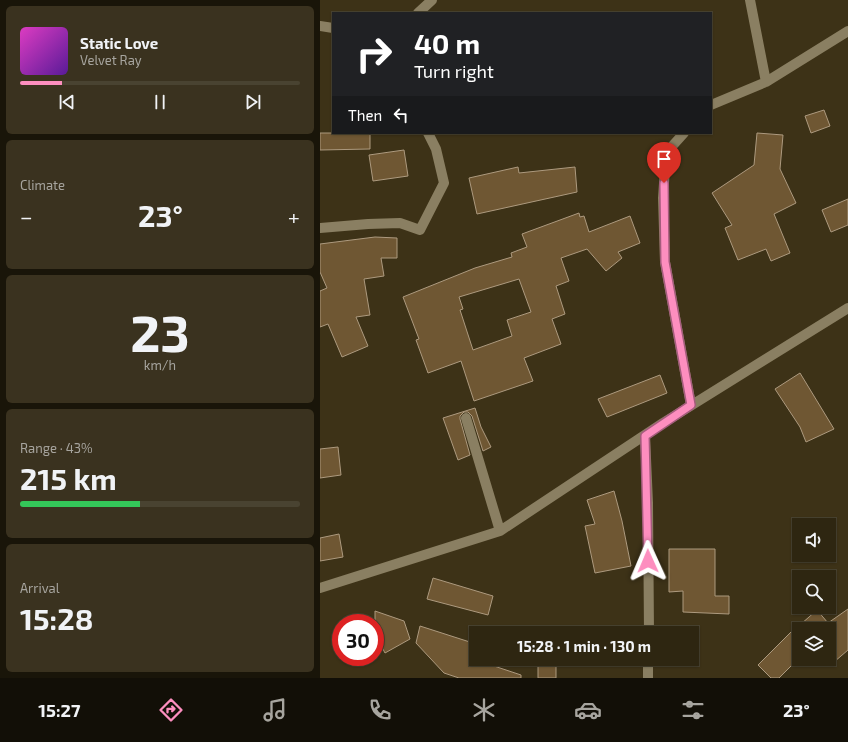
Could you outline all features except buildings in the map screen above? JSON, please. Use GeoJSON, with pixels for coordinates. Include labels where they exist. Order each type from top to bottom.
{"type":"FeatureCollection","features":[{"type":"Feature","properties":{"kind":"street"},"geometry":{"type":"LineString","coordinates":[[419,12],[432,0]]}},
{"type":"Feature","properties":{"kind":"street"},"geometry":{"type":"LineString","coordinates":[[750,0],[766,82]]}},
{"type":"Feature","properties":{"kind":"street"},"geometry":{"type":"LineString","coordinates":[[320,26],[332,28]]}},
{"type":"Feature","properties":{"kind":"street"},"geometry":{"type":"LineString","coordinates":[[712,105],[766,82],[848,31]]}},
{"type":"Feature","properties":{"kind":"street"},"geometry":{"type":"LineString","coordinates":[[320,228],[400,223],[420,230],[444,183],[436,149],[428,134]]}},
{"type":"Feature","properties":{"kind":"street"},"geometry":{"type":"LineString","coordinates":[[683,134],[666,154],[663,198],[665,262],[691,405]]}},
{"type":"Feature","properties":{"kind":"street"},"geometry":{"type":"LineString","coordinates":[[320,588],[500,531],[691,405],[846,313]]}},
{"type":"Feature","properties":{"kind":"street"},"geometry":{"type":"LineString","coordinates":[[466,418],[500,531]]}},
{"type":"Feature","properties":{"kind":"street"},"geometry":{"type":"LineString","coordinates":[[645,436],[648,503],[649,626]]}},
{"type":"Feature","properties":{"kind":"street"},"geometry":{"type":"LineString","coordinates":[[648,666],[648,678]]}},
{"type":"Feature","properties":{"kind":"route"},"geometry":{"type":"LineString","coordinates":[[648,561],[648,503],[645,436],[691,405],[665,262],[664,183]]}}]}
